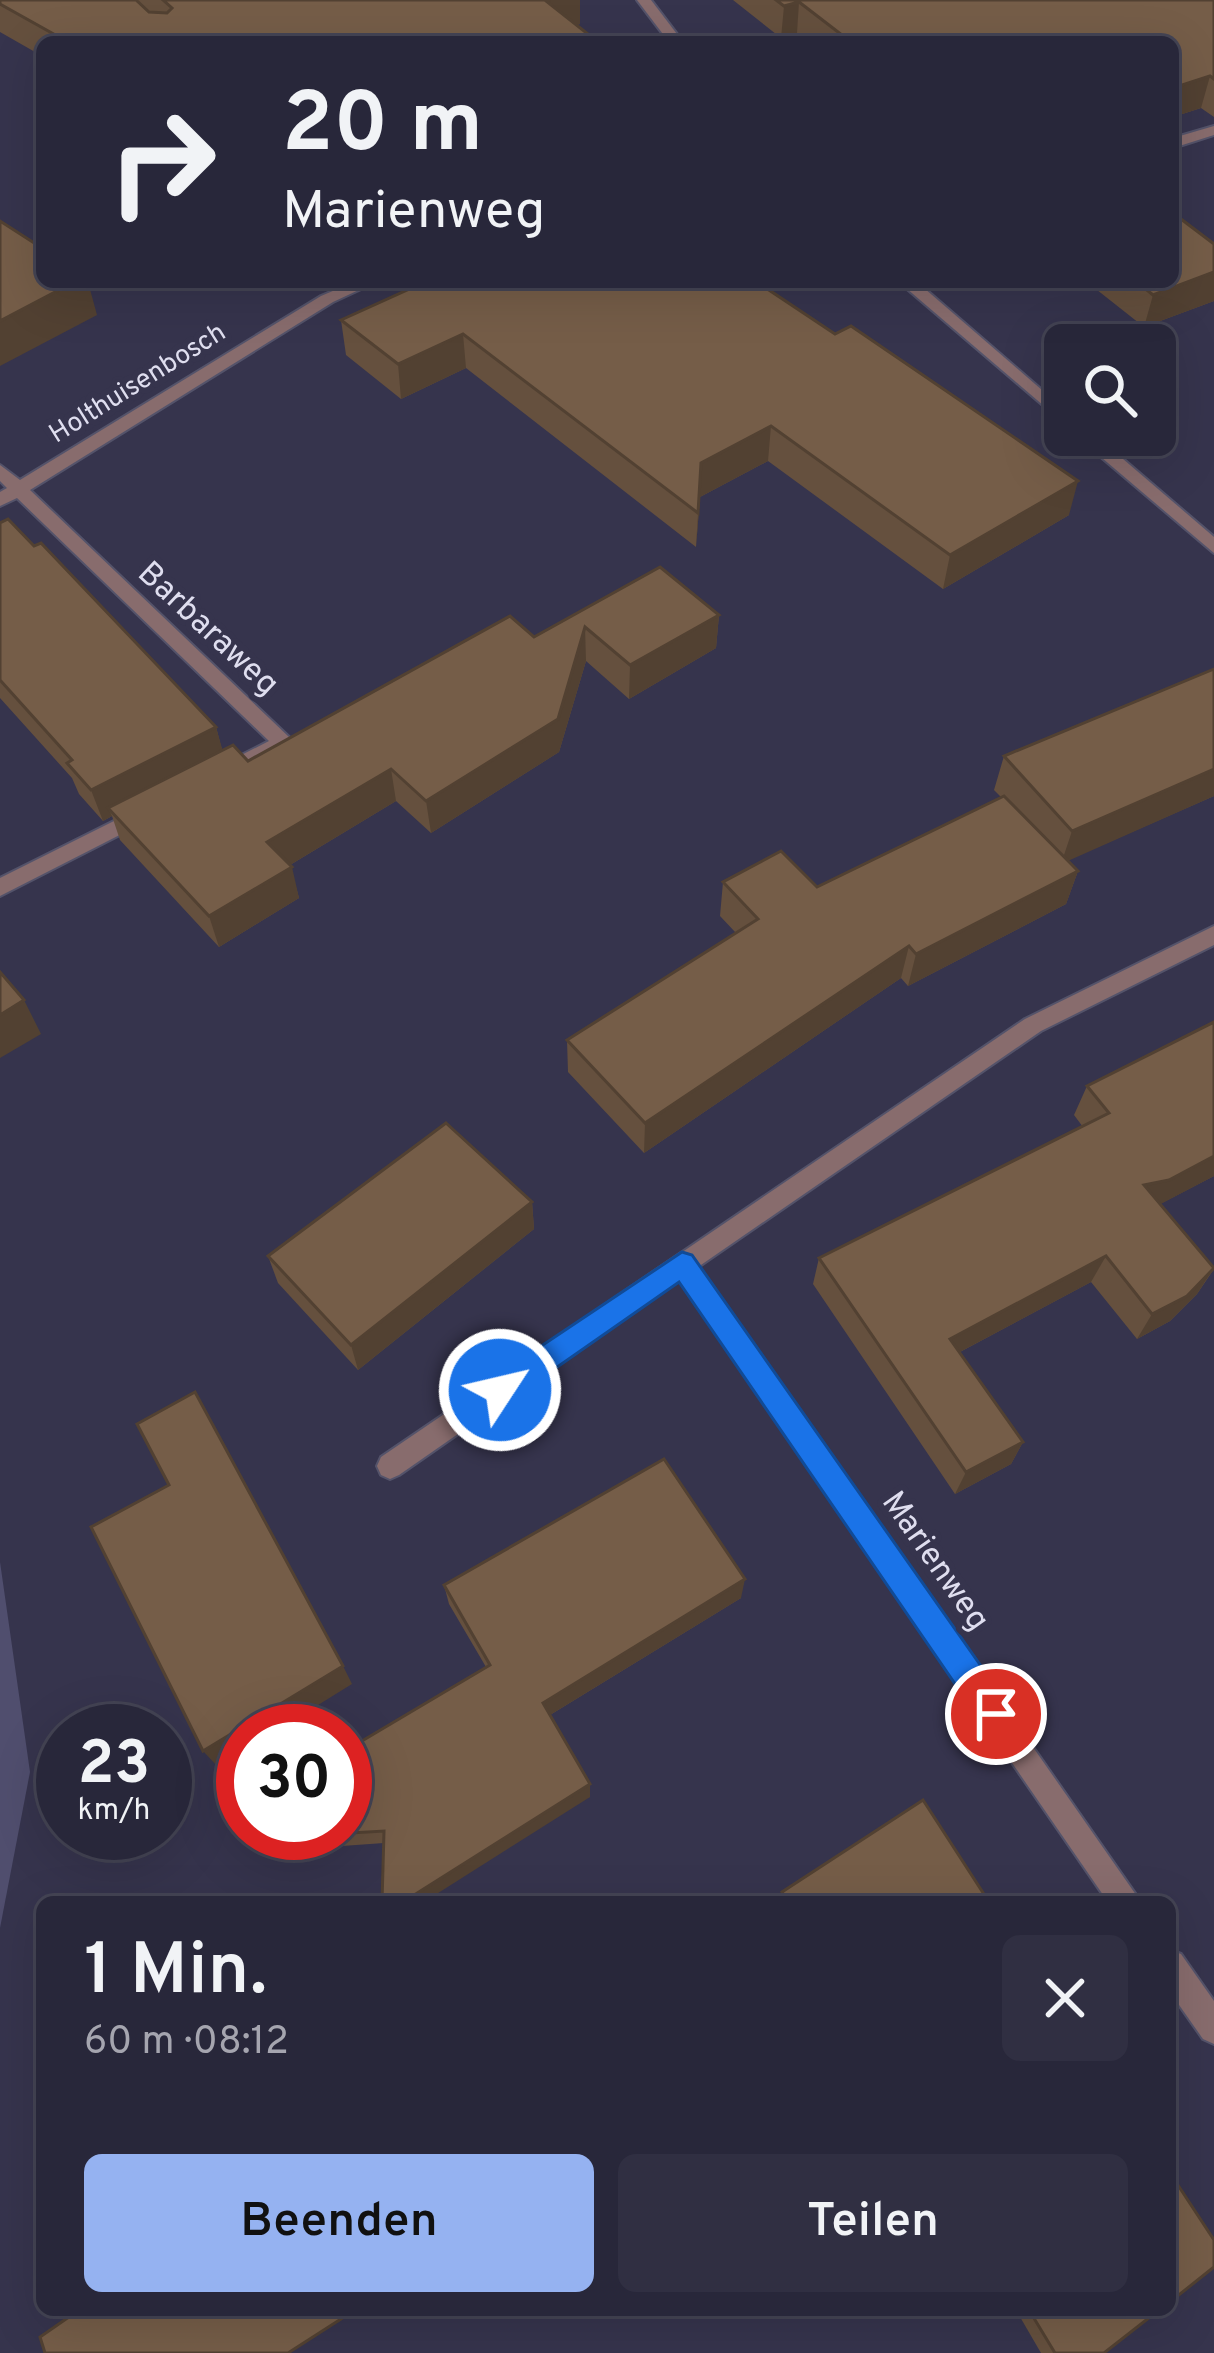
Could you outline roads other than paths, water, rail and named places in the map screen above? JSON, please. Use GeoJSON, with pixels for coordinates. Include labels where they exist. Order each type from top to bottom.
{"type":"FeatureCollection","features":[{"type":"Feature","properties":{"kind":"street"},"geometry":{"type":"LineString","coordinates":[[644,0],[671,36]]}},
{"type":"Feature","properties":{"kind":"street"},"geometry":{"type":"LineString","coordinates":[[1179,141],[1214,130]]}},
{"type":"Feature","properties":{"kind":"street","name":"Holthuisenbosch"},"geometry":{"type":"LineString","coordinates":[[8,495],[327,299],[354,288]]}},
{"type":"Feature","properties":{"kind":"street"},"geometry":{"type":"LineString","coordinates":[[914,288],[1044,400]]}},
{"type":"Feature","properties":{"kind":"street"},"geometry":{"type":"LineString","coordinates":[[1108,456],[1214,547]]}},
{"type":"Feature","properties":{"kind":"street"},"geometry":{"type":"LineString","coordinates":[[0,471],[8,495]]}},
{"type":"Feature","properties":{"kind":"street","name":"Barbaraweg"},"geometry":{"type":"LineString","coordinates":[[8,495],[283,743],[202,784]]}},
{"type":"Feature","properties":{"kind":"street"},"geometry":{"type":"LineString","coordinates":[[0,888],[162,805]]}},
{"type":"Feature","properties":{"kind":"street"},"geometry":{"type":"LineString","coordinates":[[390,1466],[1033,1025],[1214,935]]}},
{"type":"Feature","properties":{"kind":"street","name":"Marienweg"},"geometry":{"type":"LineString","coordinates":[[682,1264],[1122,1896]]}},
{"type":"Feature","properties":{"kind":"street"},"geometry":{"type":"LineString","coordinates":[[1176,1974],[1214,2028]]}}]}
